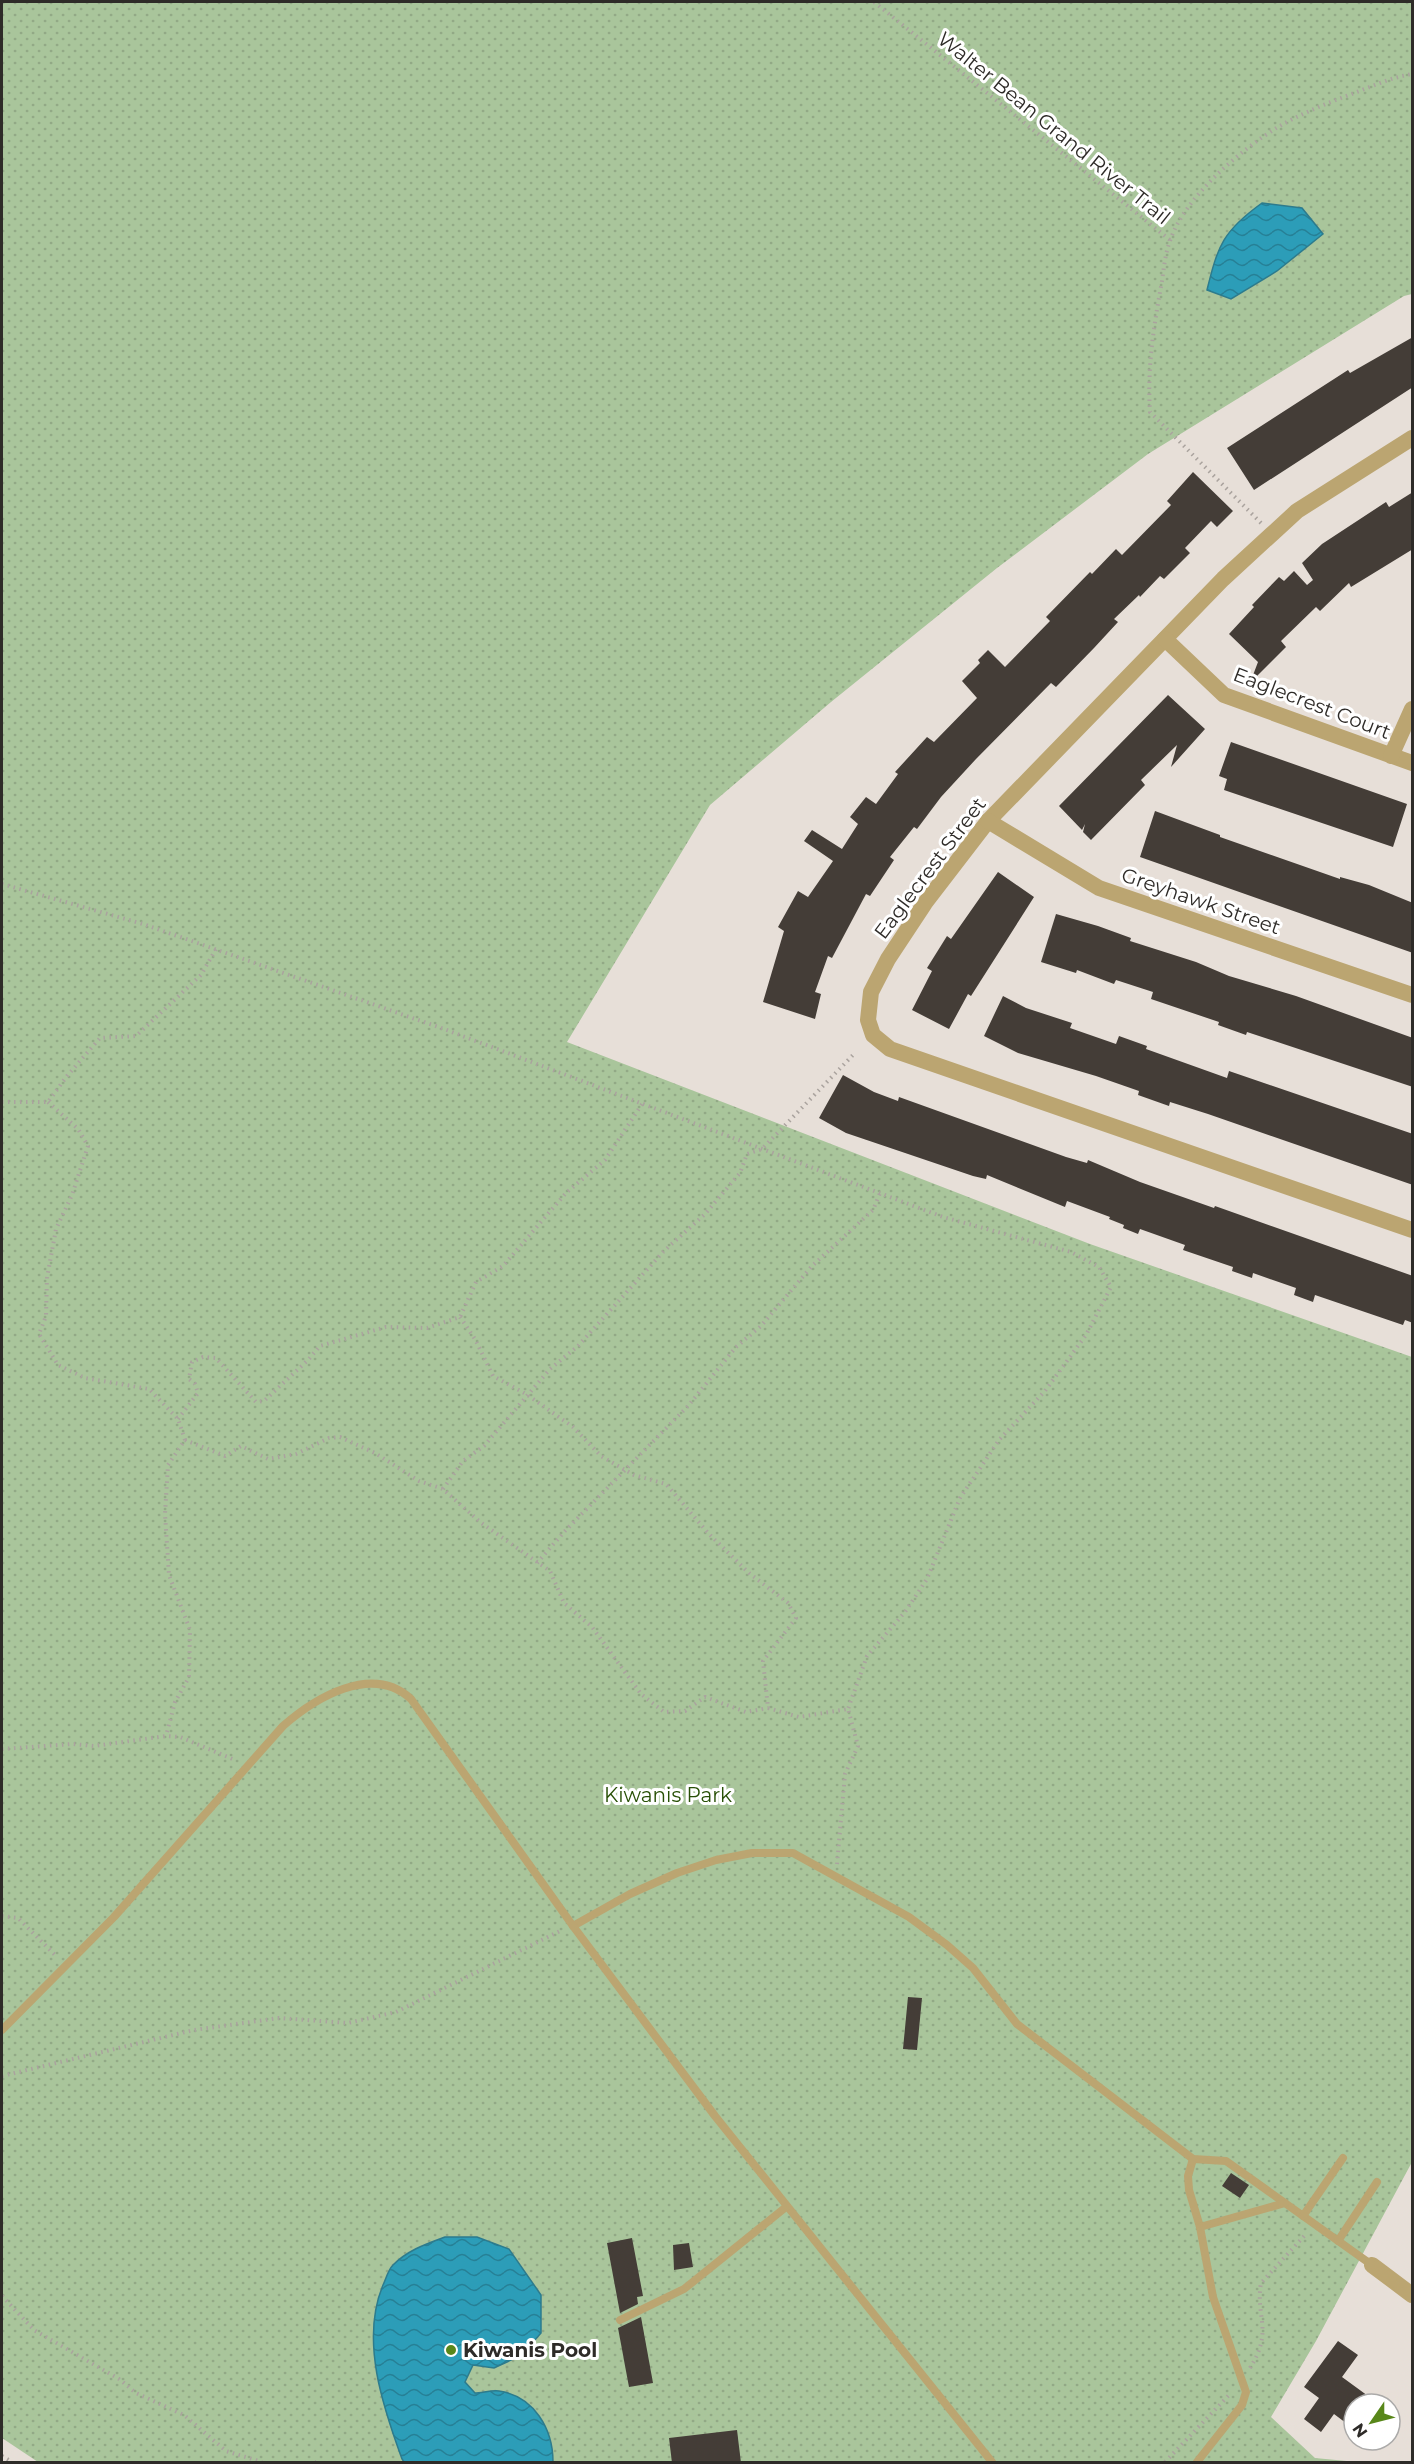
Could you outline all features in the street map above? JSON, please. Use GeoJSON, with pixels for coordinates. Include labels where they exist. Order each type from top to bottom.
{"type":"FeatureCollection","features":[{"type":"Feature","properties":{"kind":"street","name":"Eaglecrest Street"},"geometry":{"type":"LineString","coordinates":[[1413,438],[1298,511],[1272,534],[1165,639],[987,821],[925,903],[888,959],[871,992],[868,1020],[873,1035],[890,1049],[1413,1230]]}},
{"type":"Feature","properties":{"kind":"street","name":"Eaglecrest Court"},"geometry":{"type":"LineString","coordinates":[[1165,639],[1224,695],[1413,763]]}},
{"type":"Feature","properties":{"kind":"street","name":"Eaglecrest Court"},"geometry":{"type":"LineString","coordinates":[[1391,756],[1413,709]]}},
{"type":"Feature","properties":{"kind":"street","name":"Greyhawk Street"},"geometry":{"type":"LineString","coordinates":[[987,821],[1100,888],[1413,995]]}},
{"type":"Feature","properties":{"kind":"street"},"geometry":{"type":"LineString","coordinates":[[1372,2265],[1413,2295]]}},
{"type":"Feature","properties":{"kind":"lane"},"geometry":{"type":"LineString","coordinates":[[2,2030],[114,1917],[248,1763],[298,1713],[352,1686],[378,1683],[394,1687],[411,1699],[573,1926],[786,2207],[992,2463]]}},
{"type":"Feature","properties":{"kind":"lane"},"geometry":{"type":"LineString","coordinates":[[573,1926],[630,1894],[677,1873],[743,1855],[771,1851],[793,1853],[909,1917],[947,1945],[973,1968],[1017,2024],[1193,2159],[1226,2161],[1372,2265]]}},
{"type":"Feature","properties":{"kind":"lane"},"geometry":{"type":"LineString","coordinates":[[1303,2216],[1343,2158]]}},
{"type":"Feature","properties":{"kind":"lane"},"geometry":{"type":"LineString","coordinates":[[1193,2159],[1188,2176],[1189,2190],[1200,2226],[1214,2297],[1246,2392],[1242,2406],[1197,2463]]}},
{"type":"Feature","properties":{"kind":"lane"},"geometry":{"type":"LineString","coordinates":[[1338,2241],[1377,2182]]}},
{"type":"Feature","properties":{"kind":"lane"},"geometry":{"type":"LineString","coordinates":[[1200,2226],[1285,2203]]}},
{"type":"Feature","properties":{"kind":"lane"},"geometry":{"type":"LineString","coordinates":[[620,2320],[684,2289],[786,2207]]}},
{"type":"Feature","properties":{"kind":"path","name":"Walter Bean Grand River Trail"},"geometry":{"type":"LineString","coordinates":[[874,2],[1170,240],[1153,330],[1148,378],[1150,412],[1272,534]]}},
{"type":"Feature","properties":{"kind":"path"},"geometry":{"type":"LineString","coordinates":[[1170,240],[1189,208],[1215,177],[1244,151],[1279,126],[1332,102],[1399,76],[1413,74]]}},
{"type":"Feature","properties":{"kind":"path"},"geometry":{"type":"LineString","coordinates":[[2,884],[143,924],[444,1029],[943,1217],[1071,1252],[1098,1267],[1111,1287],[1086,1335],[1045,1391],[999,1440],[960,1498],[927,1579],[905,1612],[867,1656],[848,1709],[858,1746],[845,1774],[835,1876]]}},
{"type":"Feature","properties":{"kind":"path"},"geometry":{"type":"LineString","coordinates":[[48,1102],[100,1038],[136,1036],[201,975],[216,950]]}},
{"type":"Feature","properties":{"kind":"path"},"geometry":{"type":"LineString","coordinates":[[443,1489],[463,1461],[484,1446],[526,1394],[550,1369],[578,1346],[663,1252],[705,1214],[740,1173],[747,1154],[762,1149],[854,1054]]}},
{"type":"Feature","properties":{"kind":"path"},"geometry":{"type":"LineString","coordinates":[[2,1102],[48,1102],[78,1129],[87,1146],[72,1195],[56,1229],[47,1278],[46,1316],[39,1334],[58,1365],[85,1378],[149,1389],[178,1419],[185,1440],[225,1456],[241,1446],[268,1460],[296,1454],[329,1438],[340,1437],[375,1453],[419,1481],[443,1489],[480,1522],[550,1571],[564,1603],[592,1626],[641,1694],[664,1712],[685,1711],[705,1697],[746,1712],[768,1708],[799,1717],[848,1709]]}},
{"type":"Feature","properties":{"kind":"path"},"geometry":{"type":"LineString","coordinates":[[178,1419],[198,1393],[195,1384],[189,1379],[192,1362],[202,1357],[216,1358],[256,1402],[264,1401],[320,1346],[386,1327],[427,1328],[460,1317],[476,1282],[503,1266],[566,1193],[605,1160],[642,1104]]}},
{"type":"Feature","properties":{"kind":"path"},"geometry":{"type":"LineString","coordinates":[[537,1563],[624,1469],[688,1406],[736,1347],[761,1326],[812,1266],[873,1210],[880,1193]]}},
{"type":"Feature","properties":{"kind":"path"},"geometry":{"type":"LineString","coordinates":[[460,1317],[475,1339],[493,1376],[526,1394],[573,1428],[601,1456],[634,1475],[666,1484],[709,1534],[749,1573],[788,1603],[796,1618],[763,1661],[768,1708]]}},
{"type":"Feature","properties":{"kind":"path"},"geometry":{"type":"LineString","coordinates":[[166,1736],[175,1701],[189,1677],[190,1630],[169,1575],[165,1514],[168,1465],[185,1440]]}},
{"type":"Feature","properties":{"kind":"path"},"geometry":{"type":"LineString","coordinates":[[2,1749],[73,1744],[94,1746],[166,1736],[180,1737],[248,1763]]}},
{"type":"Feature","properties":{"kind":"path"},"geometry":{"type":"LineString","coordinates":[[2,1916],[18,1918],[28,1925],[65,1966]]}},
{"type":"Feature","properties":{"kind":"path"},"geometry":{"type":"LineString","coordinates":[[2,2076],[194,2030],[279,2018],[348,2023],[396,2013],[554,1932],[573,1926]]}},
{"type":"Feature","properties":{"kind":"path"},"geometry":{"type":"LineString","coordinates":[[2,2296],[34,2330],[119,2379],[135,2392],[184,2415],[225,2451],[248,2461],[262,2463]]}},
{"type":"Feature","properties":{"kind":"path"},"geometry":{"type":"LineString","coordinates":[[2,2456],[12,2463]]}},
{"type":"Feature","properties":{"kind":"green space","name":"Kiwanis Park"},"geometry":{"type":"Polygon","coordinates":[[[2,2],[1412,2],[1412,294],[1404,296],[1148,454],[997,568],[831,702],[710,805],[567,1042],[1090,1244],[1412,1357],[1412,2162],[1316,2341],[1271,2417],[1315,2458],[1357,2462],[38,2462],[2,2438],[2,2]]]}},
{"type":"Feature","properties":{"kind":"water"},"geometry":{"type":"Polygon","coordinates":[[[1262,203],[1302,208],[1323,234],[1277,271],[1231,299],[1207,290],[1224,240],[1238,222],[1262,203]]]}},
{"type":"Feature","properties":{"kind":"water","name":"Kiwanis Pool"},"geometry":{"type":"Polygon","coordinates":[[[445,2237],[477,2237],[509,2249],[541,2295],[541,2333],[522,2355],[494,2368],[473,2365],[465,2382],[475,2393],[499,2391],[511,2394],[531,2407],[545,2426],[553,2462],[404,2462],[402,2459],[388,2418],[377,2373],[374,2351],[376,2306],[388,2272],[393,2265],[411,2251],[445,2237]]]}},
{"type":"Feature","properties":{"kind":"building"},"geometry":{"type":"Polygon","coordinates":[[[1413,337],[1413,387],[1254,490],[1227,448],[1348,370],[1350,373],[1413,337]]]}},
{"type":"Feature","properties":{"kind":"building"},"geometry":{"type":"Polygon","coordinates":[[[1193,472],[1233,511],[1217,527],[1211,521],[1185,548],[1190,553],[1164,579],[1160,576],[1114,619],[1118,622],[1094,648],[1056,687],[1051,683],[941,797],[917,829],[914,827],[890,857],[894,860],[870,896],[866,894],[832,958],[828,956],[815,992],[821,994],[815,1019],[763,1002],[784,931],[778,927],[798,891],[808,897],[833,861],[804,841],[812,830],[842,849],[858,824],[850,817],[866,797],[876,804],[898,774],[895,772],[927,737],[934,742],[977,698],[962,681],[980,663],[978,660],[988,650],[1005,667],[1050,621],[1046,617],[1090,572],[1092,574],[1116,549],[1122,555],[1171,505],[1167,501],[1193,472]]]}},
{"type":"Feature","properties":{"kind":"building"},"geometry":{"type":"Polygon","coordinates":[[[1413,492],[1413,549],[1351,587],[1349,583],[1320,611],[1316,607],[1281,641],[1286,647],[1250,683],[1258,662],[1229,634],[1254,607],[1252,605],[1279,577],[1284,581],[1294,571],[1307,585],[1313,580],[1302,563],[1322,544],[1386,502],[1389,507],[1413,492]]]}},
{"type":"Feature","properties":{"kind":"building"},"geometry":{"type":"Polygon","coordinates":[[[1168,695],[1205,729],[1171,767],[1177,745],[1141,780],[1145,785],[1091,840],[1083,832],[1085,824],[1082,830],[1059,806],[1168,695]]]}},
{"type":"Feature","properties":{"kind":"building"},"geometry":{"type":"Polygon","coordinates":[[[1231,742],[1407,804],[1393,847],[1224,790],[1227,779],[1219,776],[1231,742]]]}},
{"type":"Feature","properties":{"kind":"building"},"geometry":{"type":"Polygon","coordinates":[[[1155,811],[1220,835],[1220,837],[1340,879],[1340,877],[1369,885],[1413,903],[1413,953],[1140,857],[1155,811]]]}},
{"type":"Feature","properties":{"kind":"building"},"geometry":{"type":"Polygon","coordinates":[[[998,872],[1034,897],[971,996],[968,994],[949,1029],[912,1010],[932,971],[927,968],[947,936],[951,939],[998,872]]]}},
{"type":"Feature","properties":{"kind":"building"},"geometry":{"type":"Polygon","coordinates":[[[1056,914],[1098,926],[1131,938],[1130,941],[1413,1038],[1413,1087],[1247,1032],[1246,1035],[1218,1025],[1219,1022],[1151,999],[1153,992],[1116,980],[1114,984],[1077,970],[1076,973],[1041,962],[1056,914]]]}},
{"type":"Feature","properties":{"kind":"building"},"geometry":{"type":"Polygon","coordinates":[[[1003,996],[1026,1008],[1072,1023],[1070,1028],[1116,1044],[1119,1036],[1147,1046],[1146,1049],[1227,1078],[1229,1071],[1413,1134],[1413,1185],[1208,1114],[1170,1102],[1169,1106],[1138,1095],[1139,1091],[1096,1076],[1018,1053],[984,1036],[1003,996]]]}},
{"type":"Feature","properties":{"kind":"building"},"geometry":{"type":"Polygon","coordinates":[[[843,1075],[874,1092],[898,1101],[899,1097],[1066,1157],[1087,1163],[1088,1160],[1140,1182],[1413,1276],[1413,1323],[1405,1320],[1403,1325],[1315,1295],[1313,1302],[1294,1295],[1296,1288],[1253,1273],[1252,1278],[1232,1271],[1233,1267],[1183,1250],[1185,1245],[1140,1229],[1138,1234],[1123,1228],[1124,1225],[1109,1219],[1110,1217],[1067,1201],[1065,1207],[987,1175],[986,1179],[973,1176],[846,1133],[819,1118],[843,1075]]]}},
{"type":"Feature","properties":{"kind":"building"},"geometry":{"type":"Polygon","coordinates":[[[908,1997],[922,1998],[917,2050],[903,2049],[908,1997]]]}},
{"type":"Feature","properties":{"kind":"building"},"geometry":{"type":"Polygon","coordinates":[[[1231,2173],[1249,2185],[1240,2198],[1222,2186],[1231,2173]]]}},
{"type":"Feature","properties":{"kind":"building"},"geometry":{"type":"Polygon","coordinates":[[[632,2238],[643,2296],[637,2297],[638,2304],[620,2313],[607,2243],[632,2238]]]}},
{"type":"Feature","properties":{"kind":"building"},"geometry":{"type":"Polygon","coordinates":[[[689,2243],[693,2267],[674,2270],[673,2245],[689,2243]]]}},
{"type":"Feature","properties":{"kind":"building"},"geometry":{"type":"Polygon","coordinates":[[[641,2317],[653,2383],[629,2387],[618,2328],[641,2317]]]}},
{"type":"Feature","properties":{"kind":"building"},"geometry":{"type":"Polygon","coordinates":[[[1338,2341],[1358,2355],[1342,2377],[1363,2392],[1342,2392],[1342,2420],[1334,2414],[1321,2432],[1304,2419],[1319,2398],[1304,2387],[1338,2341]]]}},
{"type":"Feature","properties":{"kind":"building"},"geometry":{"type":"Polygon","coordinates":[[[737,2430],[741,2463],[672,2463],[669,2438],[737,2430]]]}},
{"type":"Feature","properties":{"kind":"place","name":"Kiwanis Pool"},"geometry":{"type":"Point","coordinates":[451,2350]}}]}
